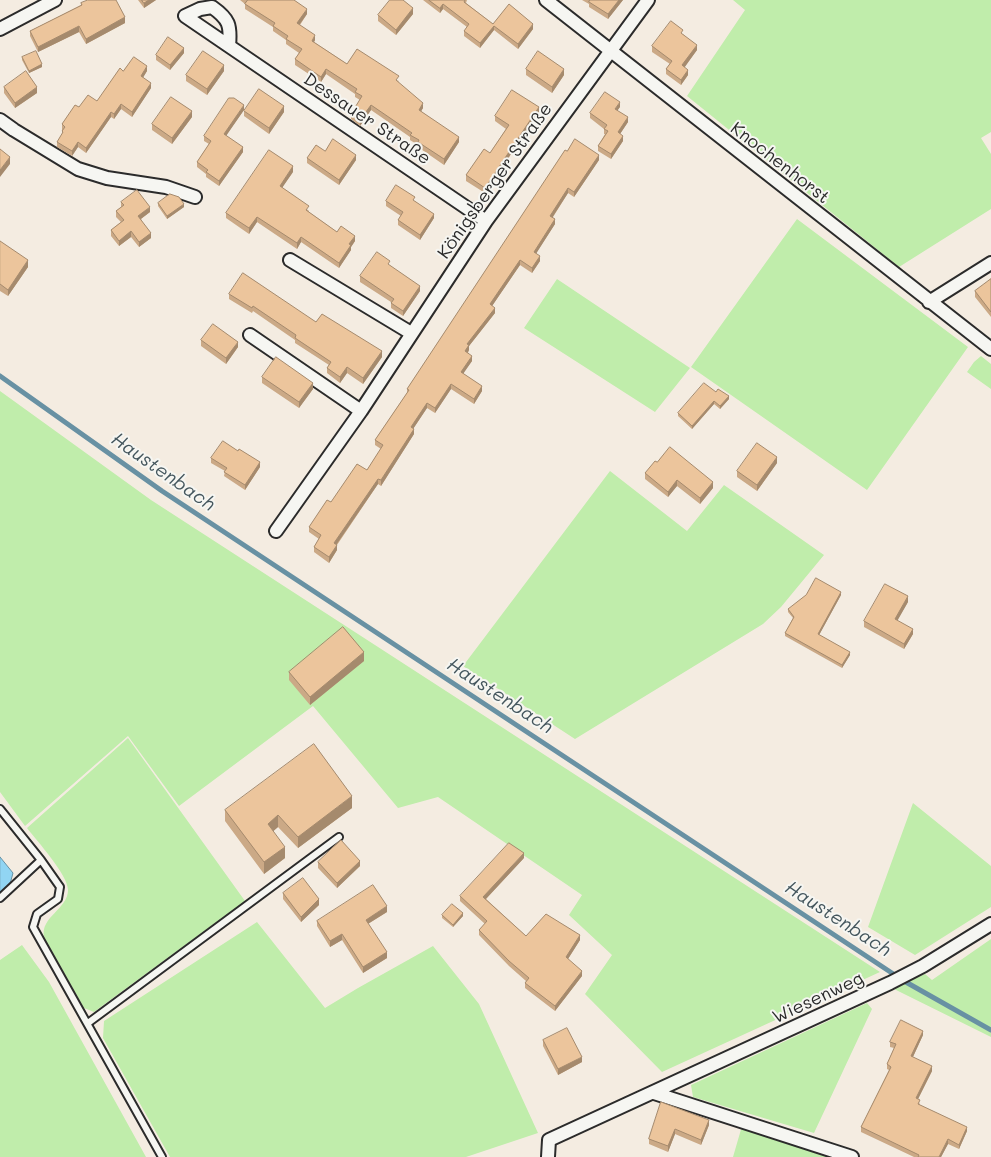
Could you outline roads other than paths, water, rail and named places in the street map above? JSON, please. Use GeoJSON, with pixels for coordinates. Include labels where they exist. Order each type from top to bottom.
{"type":"FeatureCollection","features":[{"type":"Feature","properties":{"kind":"street"},"geometry":{"type":"LineString","coordinates":[[0,29],[55,0]]}},
{"type":"Feature","properties":{"kind":"street","name":"Knochenhorst"},"geometry":{"type":"LineString","coordinates":[[546,0],[991,350]]}},
{"type":"Feature","properties":{"kind":"street"},"geometry":{"type":"LineString","coordinates":[[610,50],[648,0]]}},
{"type":"Feature","properties":{"kind":"street","name":"Dessauer Straße"},"geometry":{"type":"LineString","coordinates":[[229,46],[486,221]]}},
{"type":"Feature","properties":{"kind":"street","name":"Königsberger Straße"},"geometry":{"type":"LineString","coordinates":[[276,531],[360,411],[486,221],[610,50]]}},
{"type":"Feature","properties":{"kind":"street"},"geometry":{"type":"LineString","coordinates":[[0,120],[78,168],[108,178],[166,187],[195,196]]}},
{"type":"Feature","properties":{"kind":"street"},"geometry":{"type":"LineString","coordinates":[[290,260],[411,334]]}},
{"type":"Feature","properties":{"kind":"street"},"geometry":{"type":"LineString","coordinates":[[929,302],[991,263]]}},
{"type":"Feature","properties":{"kind":"street"},"geometry":{"type":"LineString","coordinates":[[250,334],[360,411]]}},
{"type":"Feature","properties":{"kind":"street","name":"Wiesenweg"},"geometry":{"type":"LineString","coordinates":[[548,1157],[549,1140],[890,983],[923,966],[991,924]]}},
{"type":"Feature","properties":{"kind":"street"},"geometry":{"type":"LineString","coordinates":[[654,1093],[852,1157]]}},
{"type":"Feature","properties":{"kind":"lane"},"geometry":{"type":"LineString","coordinates":[[0,809],[60,887],[58,899],[37,914],[33,927],[162,1157]]}},
{"type":"Feature","properties":{"kind":"lane"},"geometry":{"type":"LineString","coordinates":[[88,1023],[339,837]]}},
{"type":"Feature","properties":{"kind":"lane"},"geometry":{"type":"LineString","coordinates":[[0,898],[41,860]]}},
{"type":"Feature","properties":{"kind":"water"},"geometry":{"type":"Polygon","coordinates":[[[0,857],[13,873],[10,884],[0,893],[0,857]]]}},
{"type":"Feature","properties":{"kind":"waterway","name":"Haustenbach"},"geometry":{"type":"LineString","coordinates":[[0,376],[162,491],[904,981],[991,1030]]}}]}
